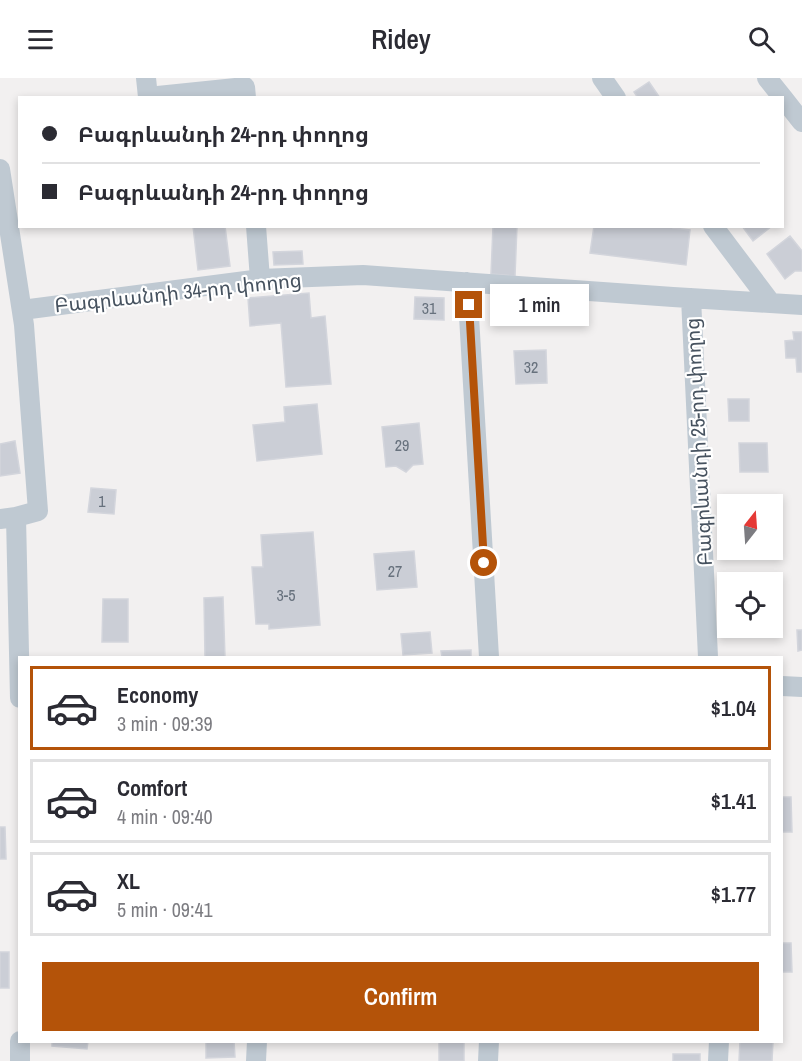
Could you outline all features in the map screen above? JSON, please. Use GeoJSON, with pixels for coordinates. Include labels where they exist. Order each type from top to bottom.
{"type":"FeatureCollection","features":[{"type":"Feature","properties":{"kind":"street"},"geometry":{"type":"LineString","coordinates":[[146,78],[148,96]]}},
{"type":"Feature","properties":{"kind":"street"},"geometry":{"type":"LineString","coordinates":[[602,78],[615,96]]}},
{"type":"Feature","properties":{"kind":"street"},"geometry":{"type":"LineString","coordinates":[[767,78],[781,96]]}},
{"type":"Feature","properties":{"kind":"street"},"geometry":{"type":"LineString","coordinates":[[158,96],[245,87],[246,96]]}},
{"type":"Feature","properties":{"kind":"street"},"geometry":{"type":"LineString","coordinates":[[784,99],[802,122]]}},
{"type":"Feature","properties":{"kind":"street"},"geometry":{"type":"LineString","coordinates":[[0,169],[22,310],[38,511],[8,518],[18,668]]}},
{"type":"Feature","properties":{"kind":"street"},"geometry":{"type":"LineString","coordinates":[[256,228],[260,279]]}},
{"type":"Feature","properties":{"kind":"street"},"geometry":{"type":"LineString","coordinates":[[715,228],[771,303]]}},
{"type":"Feature","properties":{"kind":"street","name":"Բագրևանդի 34-րդ փողոց"},"geometry":{"type":"LineString","coordinates":[[22,310],[260,279],[363,275],[802,305]]}},
{"type":"Feature","properties":{"kind":"street"},"geometry":{"type":"LineString","coordinates":[[467,282],[489,656]]}},
{"type":"Feature","properties":{"kind":"street","name":"Բագրևանդի 25-րդ փողոց"},"geometry":{"type":"LineString","coordinates":[[691,298],[708,656]]}},
{"type":"Feature","properties":{"kind":"street"},"geometry":{"type":"LineString","coordinates":[[783,686],[802,687]]}},
{"type":"Feature","properties":{"kind":"street"},"geometry":{"type":"LineString","coordinates":[[20,1043],[20,1061]]}},
{"type":"Feature","properties":{"kind":"street"},"geometry":{"type":"LineString","coordinates":[[256,1061],[257,1043]]}},
{"type":"Feature","properties":{"kind":"street"},"geometry":{"type":"LineString","coordinates":[[488,1061],[489,1043]]}},
{"type":"Feature","properties":{"kind":"street"},"geometry":{"type":"LineString","coordinates":[[718,1043],[718,1061]]}},
{"type":"Feature","properties":{"kind":"building"},"geometry":{"type":"Polygon","coordinates":[[[649,82],[659,96],[637,96],[634,92],[649,82]]]}},
{"type":"Feature","properties":{"kind":"building"},"geometry":{"type":"Polygon","coordinates":[[[193,228],[225,228],[230,266],[198,270],[193,228]]]}},
{"type":"Feature","properties":{"kind":"building"},"geometry":{"type":"Polygon","coordinates":[[[493,228],[517,228],[515,276],[491,274],[493,228]]]}},
{"type":"Feature","properties":{"kind":"building"},"geometry":{"type":"Polygon","coordinates":[[[594,228],[690,230],[686,265],[590,253],[594,228]]]}},
{"type":"Feature","properties":{"kind":"building"},"geometry":{"type":"Polygon","coordinates":[[[743,228],[769,228],[753,241],[743,228]]]}},
{"type":"Feature","properties":{"kind":"building"},"geometry":{"type":"Polygon","coordinates":[[[790,236],[802,251],[802,271],[795,271],[785,279],[767,254],[790,236]]]}},
{"type":"Feature","properties":{"kind":"building"},"geometry":{"type":"Polygon","coordinates":[[[302,251],[303,264],[274,265],[273,252],[302,251]]]}},
{"type":"Feature","properties":{"kind":"building"},"geometry":{"type":"Polygon","coordinates":[[[309,293],[311,318],[325,316],[331,384],[286,387],[281,323],[250,326],[248,298],[309,293]]]}},
{"type":"Feature","properties":{"kind":"building"},"geometry":{"type":"Polygon","coordinates":[[[415,297],[444,298],[444,320],[414,319],[415,297]]]}},
{"type":"Feature","properties":{"kind":"building"},"geometry":{"type":"Polygon","coordinates":[[[793,332],[802,332],[802,372],[797,372],[796,358],[786,358],[785,341],[794,340],[793,332]]]}},
{"type":"Feature","properties":{"kind":"building"},"geometry":{"type":"Polygon","coordinates":[[[546,350],[547,383],[516,384],[514,351],[546,350]]]}},
{"type":"Feature","properties":{"kind":"building"},"geometry":{"type":"Polygon","coordinates":[[[728,399],[749,399],[749,421],[729,421],[728,399]]]}},
{"type":"Feature","properties":{"kind":"building"},"geometry":{"type":"Polygon","coordinates":[[[317,404],[322,454],[257,461],[253,425],[285,422],[284,407],[317,404]]]}},
{"type":"Feature","properties":{"kind":"building"},"geometry":{"type":"Polygon","coordinates":[[[419,423],[423,464],[413,465],[406,472],[396,466],[386,467],[382,427],[419,423]]]}},
{"type":"Feature","properties":{"kind":"building"},"geometry":{"type":"Polygon","coordinates":[[[15,441],[20,473],[0,476],[0,444],[15,441]]]}},
{"type":"Feature","properties":{"kind":"building"},"geometry":{"type":"Polygon","coordinates":[[[739,443],[767,443],[768,472],[740,472],[739,443]]]}},
{"type":"Feature","properties":{"kind":"building"},"geometry":{"type":"Polygon","coordinates":[[[91,488],[116,490],[114,514],[88,512],[91,488]]]}},
{"type":"Feature","properties":{"kind":"building"},"geometry":{"type":"Polygon","coordinates":[[[313,532],[320,625],[269,629],[269,624],[256,624],[252,567],[263,567],[261,535],[313,532]]]}},
{"type":"Feature","properties":{"kind":"building"},"geometry":{"type":"Polygon","coordinates":[[[414,551],[417,587],[377,590],[374,554],[414,551]]]}},
{"type":"Feature","properties":{"kind":"building"},"geometry":{"type":"Polygon","coordinates":[[[223,597],[225,656],[205,656],[204,598],[223,597]]]}},
{"type":"Feature","properties":{"kind":"building"},"geometry":{"type":"Polygon","coordinates":[[[103,599],[128,599],[128,642],[102,642],[103,599]]]}},
{"type":"Feature","properties":{"kind":"building"},"geometry":{"type":"Polygon","coordinates":[[[797,630],[802,630],[802,650],[798,651],[797,630]]]}},
{"type":"Feature","properties":{"kind":"building"},"geometry":{"type":"Polygon","coordinates":[[[430,632],[432,653],[403,655],[401,634],[430,632]]]}},
{"type":"Feature","properties":{"kind":"building"},"geometry":{"type":"Polygon","coordinates":[[[471,650],[471,656],[442,656],[441,651],[471,650]]]}},
{"type":"Feature","properties":{"kind":"building"},"geometry":{"type":"Polygon","coordinates":[[[783,797],[791,797],[792,832],[783,832],[783,797]]]}},
{"type":"Feature","properties":{"kind":"building"},"geometry":{"type":"Polygon","coordinates":[[[0,827],[5,827],[6,859],[0,859],[0,827]]]}},
{"type":"Feature","properties":{"kind":"building"},"geometry":{"type":"Polygon","coordinates":[[[783,943],[791,943],[792,972],[783,972],[783,943]]]}},
{"type":"Feature","properties":{"kind":"building"},"geometry":{"type":"Polygon","coordinates":[[[0,952],[9,952],[9,988],[0,988],[0,952]]]}},
{"type":"Feature","properties":{"kind":"building"},"geometry":{"type":"Polygon","coordinates":[[[52,1043],[88,1043],[87,1049],[52,1046],[52,1043]]]}},
{"type":"Feature","properties":{"kind":"building"},"geometry":{"type":"Polygon","coordinates":[[[206,1043],[234,1043],[235,1057],[206,1058],[206,1043]]]}},
{"type":"Feature","properties":{"kind":"building"},"geometry":{"type":"Polygon","coordinates":[[[439,1043],[464,1043],[464,1061],[439,1061],[439,1043]]]}},
{"type":"Feature","properties":{"kind":"building"},"geometry":{"type":"Polygon","coordinates":[[[740,1043],[773,1043],[772,1061],[739,1061],[740,1043]]]}},
{"type":"Feature","properties":{"kind":"building"},"geometry":{"type":"Polygon","coordinates":[[[673,1054],[700,1054],[700,1061],[673,1061],[673,1054]]]}},
{"type":"Feature","properties":{"kind":"route"},"geometry":{"type":"LineString","coordinates":[[469,305],[484,563]]}}]}
